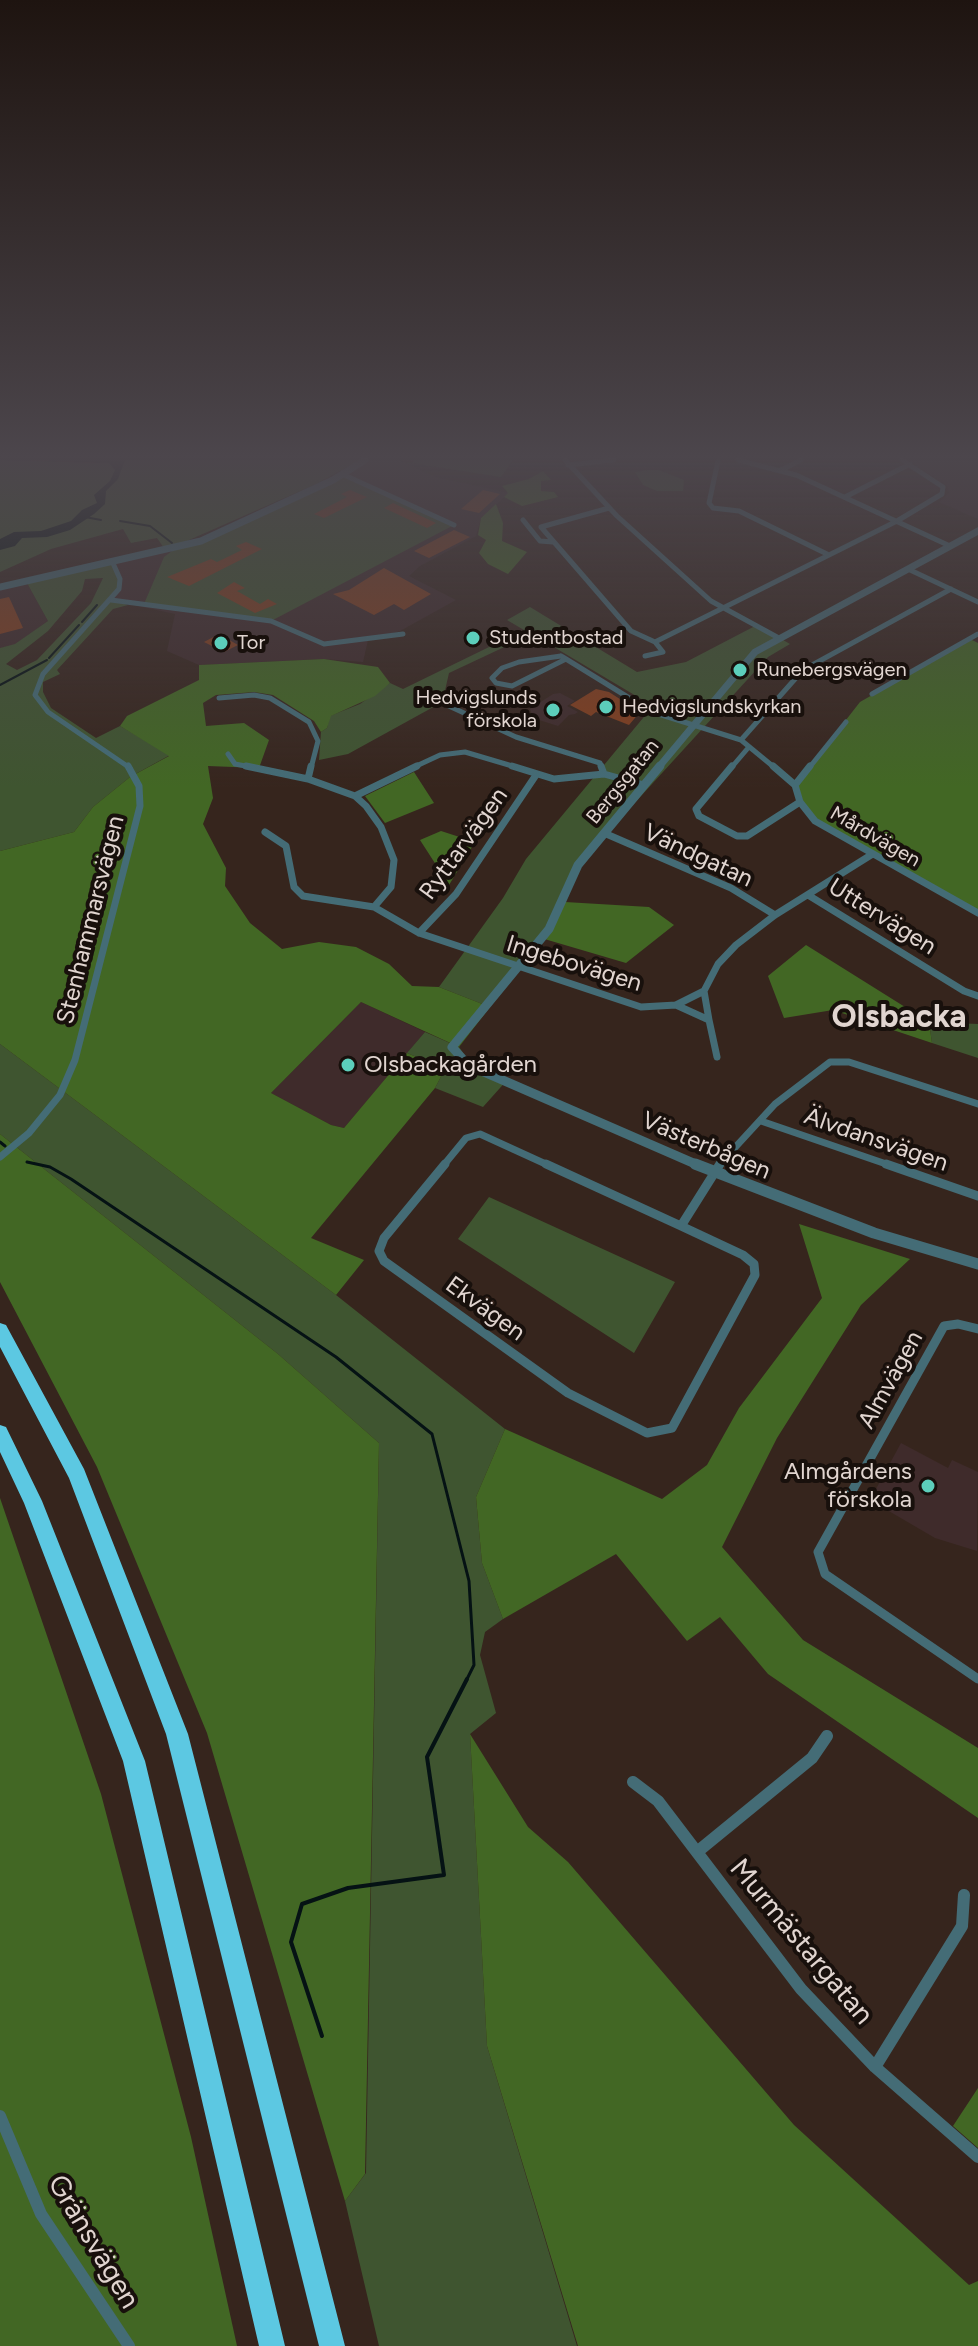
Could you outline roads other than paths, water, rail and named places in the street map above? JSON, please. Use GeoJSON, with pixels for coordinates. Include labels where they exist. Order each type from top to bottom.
{"type":"FeatureCollection","features":[{"type":"Feature","properties":{"kind":"highway"},"geometry":{"type":"LineString","coordinates":[[0,1330],[77,1475],[177,1734],[332,2346]]}},
{"type":"Feature","properties":{"kind":"highway"},"geometry":{"type":"LineString","coordinates":[[0,1433],[33,1501],[134,1761],[272,2346]]}},
{"type":"Feature","properties":{"kind":"street"},"geometry":{"type":"LineString","coordinates":[[0,587],[75,569]]}},
{"type":"Feature","properties":{"kind":"street"},"geometry":{"type":"LineString","coordinates":[[116,569],[120,579],[119,589],[111,600],[271,621],[313,642],[324,644],[361,642],[403,634]]}},
{"type":"Feature","properties":{"kind":"street"},"geometry":{"type":"LineString","coordinates":[[577,569],[631,631],[646,641],[655,642],[800,569]]}},
{"type":"Feature","properties":{"kind":"street"},"geometry":{"type":"LineString","coordinates":[[678,569],[722,609],[777,637]]}},
{"type":"Feature","properties":{"kind":"street","name":"Bergsgatan"},"geometry":{"type":"LineString","coordinates":[[465,1028],[549,929],[578,865],[751,656],[777,637],[907,569]]}},
{"type":"Feature","properties":{"kind":"street"},"geometry":{"type":"LineString","coordinates":[[909,569],[978,602]]}},
{"type":"Feature","properties":{"kind":"street"},"geometry":{"type":"LineString","coordinates":[[741,740],[803,670],[951,589]]}},
{"type":"Feature","properties":{"kind":"street","name":"Stenhammarsvägen"},"geometry":{"type":"LineString","coordinates":[[0,1157],[29,1133],[60,1095],[75,1060],[140,806],[139,786],[132,770],[115,755],[48,712],[35,695],[43,674],[111,600]]}},
{"type":"Feature","properties":{"kind":"street"},"geometry":{"type":"LineString","coordinates":[[872,694],[978,634]]}},
{"type":"Feature","properties":{"kind":"street"},"geometry":{"type":"LineString","coordinates":[[645,656],[663,652],[655,642]]}},
{"type":"Feature","properties":{"kind":"street"},"geometry":{"type":"LineString","coordinates":[[566,659],[512,686],[496,683],[492,678],[502,668],[557,655],[566,659],[652,712],[741,740],[795,785],[846,722]]}},
{"type":"Feature","properties":{"kind":"street"},"geometry":{"type":"LineString","coordinates":[[219,698],[254,695],[270,698],[309,722],[318,741],[308,779]]}},
{"type":"Feature","properties":{"kind":"street"},"geometry":{"type":"LineString","coordinates":[[438,701],[516,737],[600,763],[604,774]]}},
{"type":"Feature","properties":{"kind":"street"},"geometry":{"type":"LineString","coordinates":[[748,748],[696,809],[699,816],[737,836],[747,836],[800,802]]}},
{"type":"Feature","properties":{"kind":"street"},"geometry":{"type":"LineString","coordinates":[[355,796],[440,755],[465,752],[536,775],[568,779],[604,774],[644,785]]}},
{"type":"Feature","properties":{"kind":"street"},"geometry":{"type":"LineString","coordinates":[[228,754],[235,764],[308,779],[355,796],[381,827],[394,860],[391,887],[374,907]]}},
{"type":"Feature","properties":{"kind":"street","name":"Ryttarvägen"},"geometry":{"type":"LineString","coordinates":[[419,933],[456,894],[536,775]]}},
{"type":"Feature","properties":{"kind":"street","name":"Mårdvägen"},"geometry":{"type":"LineString","coordinates":[[795,785],[800,802],[815,821],[978,913]]}},
{"type":"Feature","properties":{"kind":"street","name":"Ingebovägen"},"geometry":{"type":"LineString","coordinates":[[265,832],[286,846],[294,887],[303,896],[374,907],[419,933],[641,1007],[676,1005],[704,991]]}},
{"type":"Feature","properties":{"kind":"street","name":"Vändgatan"},"geometry":{"type":"LineString","coordinates":[[604,833],[731,888],[775,915]]}},
{"type":"Feature","properties":{"kind":"street"},"geometry":{"type":"LineString","coordinates":[[717,1057],[704,991],[718,964],[775,915],[871,855]]}},
{"type":"Feature","properties":{"kind":"street","name":"Uttervägen"},"geometry":{"type":"LineString","coordinates":[[808,895],[964,991],[978,996]]}},
{"type":"Feature","properties":{"kind":"street"},"geometry":{"type":"LineString","coordinates":[[676,1005],[709,1020]]}},
{"type":"Feature","properties":{"kind":"street","name":"Västerbågen"},"geometry":{"type":"LineString","coordinates":[[465,1028],[452,1047],[468,1065],[713,1172],[874,1233],[978,1264]]}},
{"type":"Feature","properties":{"kind":"street"},"geometry":{"type":"LineString","coordinates":[[681,1226],[713,1172],[775,1104],[830,1062],[849,1062],[978,1104]]}},
{"type":"Feature","properties":{"kind":"street","name":"Älvdansvägen"},"geometry":{"type":"LineString","coordinates":[[761,1121],[978,1196]]}},
{"type":"Feature","properties":{"kind":"street","name":"Ekvägen"},"geometry":{"type":"LineString","coordinates":[[480,1134],[681,1226],[743,1255],[754,1264],[755,1275],[672,1428],[661,1433],[647,1433],[568,1393],[384,1261],[379,1251],[384,1238],[466,1138],[480,1134]]}},
{"type":"Feature","properties":{"kind":"street","name":"Almvägen"},"geometry":{"type":"LineString","coordinates":[[978,1329],[958,1324],[944,1326],[818,1552],[825,1574],[978,1679]]}},
{"type":"Feature","properties":{"kind":"street"},"geometry":{"type":"LineString","coordinates":[[697,1852],[812,1758],[827,1736]]}},
{"type":"Feature","properties":{"kind":"street","name":"Murmästargatan"},"geometry":{"type":"LineString","coordinates":[[633,1782],[658,1801],[801,1989],[875,2067],[978,2157]]}},
{"type":"Feature","properties":{"kind":"street"},"geometry":{"type":"LineString","coordinates":[[875,2067],[962,1926],[964,1895]]}},
{"type":"Feature","properties":{"kind":"street","name":"Gränsvägen"},"geometry":{"type":"LineString","coordinates":[[0,2116],[41,2214],[129,2346]]}},
{"type":"Feature","properties":{"kind":"waterway"},"geometry":{"type":"LineString","coordinates":[[82,622],[97,605]]}},
{"type":"Feature","properties":{"kind":"waterway"},"geometry":{"type":"LineString","coordinates":[[49,658],[79,625]]}},
{"type":"Feature","properties":{"kind":"waterway"},"geometry":{"type":"LineString","coordinates":[[0,685],[47,660]]}},
{"type":"Feature","properties":{"kind":"waterway"},"geometry":{"type":"LineString","coordinates":[[0,1142],[5,1146]]}},
{"type":"Feature","properties":{"kind":"waterway"},"geometry":{"type":"LineString","coordinates":[[27,1162],[50,1167],[71,1179],[336,1357],[432,1434],[469,1581],[474,1665],[467,1679]]}},
{"type":"Feature","properties":{"kind":"waterway"},"geometry":{"type":"LineString","coordinates":[[322,2036],[291,1942],[302,1904],[348,1888],[444,1875],[427,1757],[467,1679]]}},
{"type":"Feature","properties":{"kind":"place","name":"Studentbostad"},"geometry":{"type":"Point","coordinates":[473,638]}},
{"type":"Feature","properties":{"kind":"place","name":"Tor"},"geometry":{"type":"Point","coordinates":[221,643]}},
{"type":"Feature","properties":{"kind":"place","name":"Runebergsvägen"},"geometry":{"type":"Point","coordinates":[740,670]}},
{"type":"Feature","properties":{"kind":"place","name":"Hedvigslundskyrkan"},"geometry":{"type":"Point","coordinates":[606,707]}},
{"type":"Feature","properties":{"kind":"place","name":"Hedvigslunds förskola"},"geometry":{"type":"Point","coordinates":[553,710]}},
{"type":"Feature","properties":{"kind":"place","name":"Olsbackagården"},"geometry":{"type":"Point","coordinates":[348,1065]}},
{"type":"Feature","properties":{"kind":"place","name":"Almgårdens förskola"},"geometry":{"type":"Point","coordinates":[928,1486]}},
{"type":"Feature","properties":{"kind":"district","name":"Olsbacka"},"geometry":{"type":"Point","coordinates":[899,1018]}}]}
